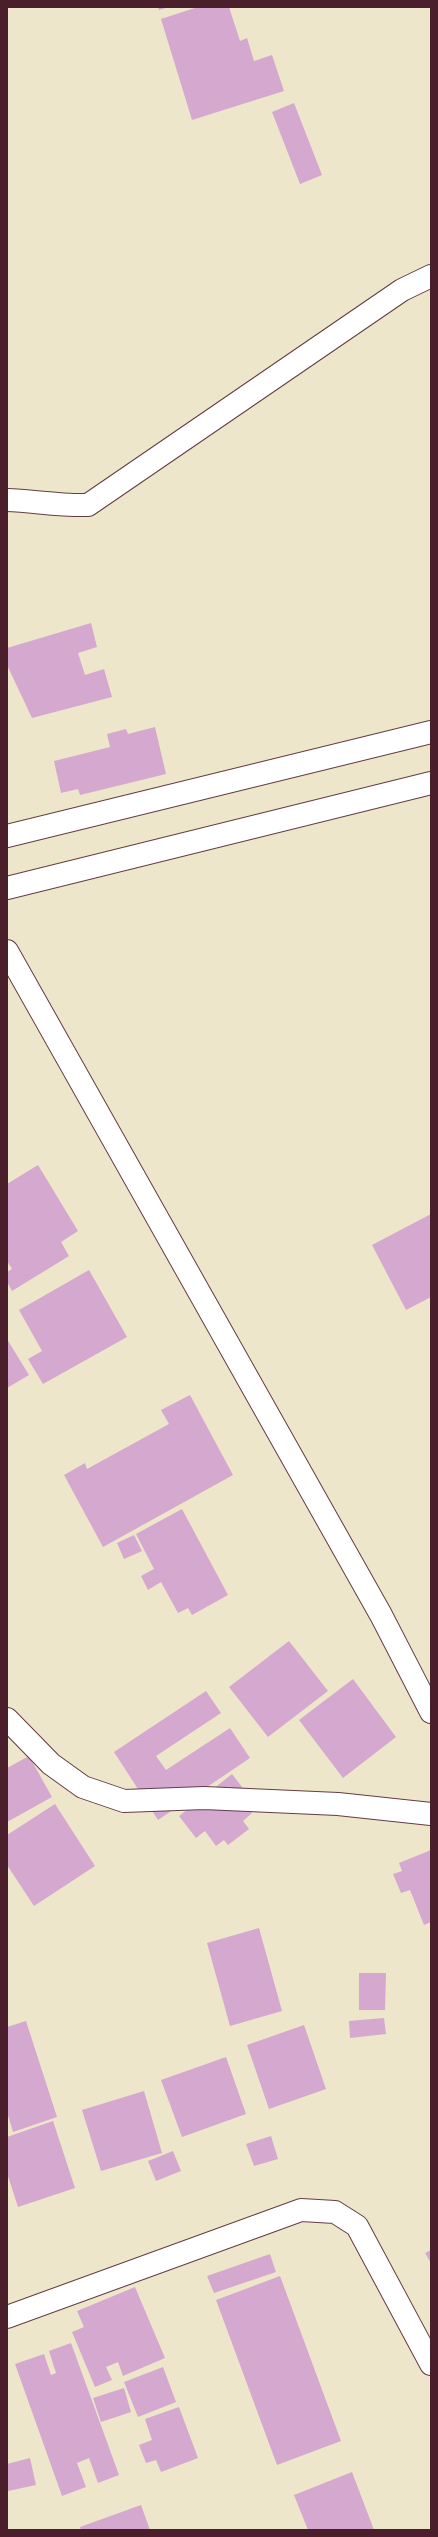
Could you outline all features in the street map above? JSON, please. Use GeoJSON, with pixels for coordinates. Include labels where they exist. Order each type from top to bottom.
{"type":"FeatureCollection","features":[{"type":"Feature","properties":{"kind":"street"},"geometry":{"type":"LineString","coordinates":[[7,500],[39,501],[67,506],[88,505],[396,295],[431,276]]}},
{"type":"Feature","properties":{"kind":"street"},"geometry":{"type":"LineString","coordinates":[[7,836],[431,732]]}},
{"type":"Feature","properties":{"kind":"street"},"geometry":{"type":"LineString","coordinates":[[7,888],[431,782]]}},
{"type":"Feature","properties":{"kind":"street"},"geometry":{"type":"LineString","coordinates":[[7,951],[381,1615],[431,1712]]}},
{"type":"Feature","properties":{"kind":"street"},"geometry":{"type":"LineString","coordinates":[[7,1718],[51,1764],[83,1787],[124,1801],[204,1798],[338,1804],[431,1814]]}},
{"type":"Feature","properties":{"kind":"street"},"geometry":{"type":"LineString","coordinates":[[7,2317],[301,2210],[335,2212],[357,2226],[431,2364]]}},
{"type":"Feature","properties":{"kind":"building"},"geometry":{"type":"Polygon","coordinates":[[[158,7],[169,7],[159,10],[158,7]]]}},
{"type":"Feature","properties":{"kind":"building"},"geometry":{"type":"Polygon","coordinates":[[[198,7],[229,7],[240,41],[247,38],[254,61],[272,55],[284,91],[192,120],[161,19],[198,7]]]}},
{"type":"Feature","properties":{"kind":"building"},"geometry":{"type":"Polygon","coordinates":[[[294,103],[322,175],[300,184],[272,112],[294,103]]]}},
{"type":"Feature","properties":{"kind":"building"},"geometry":{"type":"Polygon","coordinates":[[[91,623],[97,647],[78,653],[85,675],[104,669],[112,697],[32,718],[7,665],[7,648],[91,623]]]}},
{"type":"Feature","properties":{"kind":"building"},"geometry":{"type":"Polygon","coordinates":[[[155,727],[166,774],[80,795],[78,789],[61,793],[54,761],[110,747],[107,734],[126,729],[128,734],[155,727]]]}},
{"type":"Feature","properties":{"kind":"building"},"geometry":{"type":"Polygon","coordinates":[[[38,1165],[78,1231],[61,1242],[69,1256],[12,1291],[7,1282],[7,1272],[12,1269],[7,1261],[7,1184],[38,1165]]]}},
{"type":"Feature","properties":{"kind":"building"},"geometry":{"type":"Polygon","coordinates":[[[431,1214],[431,1297],[406,1310],[372,1245],[431,1214]]]}},
{"type":"Feature","properties":{"kind":"building"},"geometry":{"type":"Polygon","coordinates":[[[89,1270],[127,1337],[43,1384],[28,1359],[42,1351],[19,1310],[89,1270]]]}},
{"type":"Feature","properties":{"kind":"building"},"geometry":{"type":"Polygon","coordinates":[[[7,1339],[29,1375],[7,1388],[7,1339]]]}},
{"type":"Feature","properties":{"kind":"building"},"geometry":{"type":"Polygon","coordinates":[[[190,1395],[233,1475],[103,1547],[64,1475],[85,1463],[87,1469],[169,1424],[161,1410],[190,1395]]]}},
{"type":"Feature","properties":{"kind":"building"},"geometry":{"type":"Polygon","coordinates":[[[182,1509],[228,1595],[192,1615],[188,1608],[178,1613],[161,1582],[148,1590],[141,1576],[154,1569],[136,1534],[182,1509]]]}},
{"type":"Feature","properties":{"kind":"building"},"geometry":{"type":"Polygon","coordinates":[[[134,1535],[142,1551],[124,1559],[117,1543],[134,1535]]]}},
{"type":"Feature","properties":{"kind":"building"},"geometry":{"type":"Polygon","coordinates":[[[289,1641],[328,1691],[268,1737],[229,1687],[289,1641]]]}},
{"type":"Feature","properties":{"kind":"building"},"geometry":{"type":"Polygon","coordinates":[[[353,1679],[396,1737],[343,1778],[299,1720],[353,1679]]]}},
{"type":"Feature","properties":{"kind":"building"},"geometry":{"type":"Polygon","coordinates":[[[206,1691],[221,1713],[156,1756],[166,1770],[230,1728],[250,1758],[158,1820],[114,1752],[206,1691]]]}},
{"type":"Feature","properties":{"kind":"building"},"geometry":{"type":"Polygon","coordinates":[[[29,1756],[52,1797],[7,1822],[7,1768],[29,1756]]]}},
{"type":"Feature","properties":{"kind":"building"},"geometry":{"type":"Polygon","coordinates":[[[232,1774],[252,1800],[245,1805],[252,1813],[243,1821],[249,1829],[228,1845],[224,1840],[216,1846],[205,1831],[196,1838],[179,1816],[232,1774]]]}},
{"type":"Feature","properties":{"kind":"building"},"geometry":{"type":"Polygon","coordinates":[[[55,1804],[95,1866],[34,1906],[7,1865],[7,1835],[55,1804]]]}},
{"type":"Feature","properties":{"kind":"building"},"geometry":{"type":"Polygon","coordinates":[[[431,1850],[431,1922],[424,1925],[410,1890],[401,1893],[393,1874],[402,1871],[399,1863],[431,1850]]]}},
{"type":"Feature","properties":{"kind":"building"},"geometry":{"type":"Polygon","coordinates":[[[259,1928],[282,2011],[230,2026],[207,1943],[259,1928]]]}},
{"type":"Feature","properties":{"kind":"building"},"geometry":{"type":"Polygon","coordinates":[[[359,1973],[386,1973],[385,2010],[359,2010],[359,1973]]]}},
{"type":"Feature","properties":{"kind":"building"},"geometry":{"type":"Polygon","coordinates":[[[384,2018],[386,2034],[350,2038],[349,2021],[384,2018]]]}},
{"type":"Feature","properties":{"kind":"building"},"geometry":{"type":"Polygon","coordinates":[[[26,2021],[57,2117],[13,2132],[7,2112],[7,2027],[26,2021]]]}},
{"type":"Feature","properties":{"kind":"building"},"geometry":{"type":"Polygon","coordinates":[[[304,2025],[326,2089],[269,2109],[247,2045],[304,2025]]]}},
{"type":"Feature","properties":{"kind":"building"},"geometry":{"type":"Polygon","coordinates":[[[226,2057],[246,2114],[182,2137],[161,2080],[226,2057]]]}},
{"type":"Feature","properties":{"kind":"building"},"geometry":{"type":"Polygon","coordinates":[[[144,2091],[162,2153],[101,2171],[82,2110],[144,2091]]]}},
{"type":"Feature","properties":{"kind":"building"},"geometry":{"type":"Polygon","coordinates":[[[53,2121],[75,2188],[18,2207],[7,2173],[7,2137],[53,2121]]]}},
{"type":"Feature","properties":{"kind":"building"},"geometry":{"type":"Polygon","coordinates":[[[271,2136],[278,2159],[254,2166],[246,2144],[271,2136]]]}},
{"type":"Feature","properties":{"kind":"building"},"geometry":{"type":"Polygon","coordinates":[[[173,2151],[181,2171],[156,2181],[148,2161],[173,2151]]]}},
{"type":"Feature","properties":{"kind":"building"},"geometry":{"type":"Polygon","coordinates":[[[431,2250],[431,2263],[425,2253],[431,2250]]]}},
{"type":"Feature","properties":{"kind":"building"},"geometry":{"type":"Polygon","coordinates":[[[270,2254],[276,2272],[214,2293],[207,2276],[270,2254]]]}},
{"type":"Feature","properties":{"kind":"building"},"geometry":{"type":"Polygon","coordinates":[[[280,2276],[341,2441],[277,2465],[216,2300],[280,2276]]]}},
{"type":"Feature","properties":{"kind":"building"},"geometry":{"type":"Polygon","coordinates":[[[135,2287],[165,2358],[123,2376],[118,2362],[106,2367],[112,2380],[95,2387],[72,2332],[84,2327],[77,2311],[135,2287]]]}},
{"type":"Feature","properties":{"kind":"building"},"geometry":{"type":"Polygon","coordinates":[[[71,2343],[119,2475],[98,2483],[89,2458],[77,2463],[86,2487],[62,2496],[15,2364],[44,2354],[51,2375],[56,2373],[49,2351],[71,2343]]]}},
{"type":"Feature","properties":{"kind":"building"},"geometry":{"type":"Polygon","coordinates":[[[163,2367],[176,2402],[138,2417],[124,2382],[163,2367]]]}},
{"type":"Feature","properties":{"kind":"building"},"geometry":{"type":"Polygon","coordinates":[[[124,2388],[131,2412],[101,2422],[93,2398],[124,2388]]]}},
{"type":"Feature","properties":{"kind":"building"},"geometry":{"type":"Polygon","coordinates":[[[179,2407],[198,2458],[161,2472],[156,2460],[146,2463],[139,2445],[152,2440],[145,2419],[179,2407]]]}},
{"type":"Feature","properties":{"kind":"building"},"geometry":{"type":"Polygon","coordinates":[[[30,2458],[36,2485],[8,2491],[7,2464],[30,2458]]]}},
{"type":"Feature","properties":{"kind":"building"},"geometry":{"type":"Polygon","coordinates":[[[352,2472],[374,2530],[308,2530],[294,2495],[352,2472]]]}},
{"type":"Feature","properties":{"kind":"building"},"geometry":{"type":"Polygon","coordinates":[[[141,2505],[150,2530],[81,2530],[80,2527],[141,2505]]]}}]}
